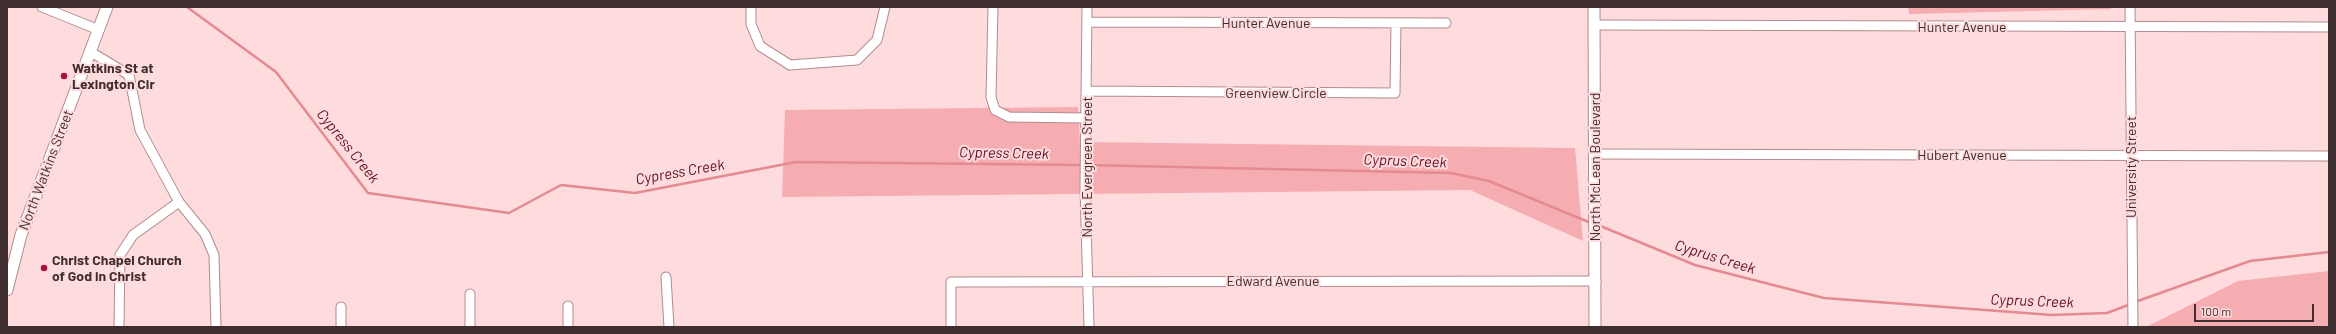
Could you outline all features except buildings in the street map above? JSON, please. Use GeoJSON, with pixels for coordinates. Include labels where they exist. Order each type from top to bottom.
{"type":"FeatureCollection","features":[{"type":"Feature","properties":{"kind":"main road","name":"North Watkins Street"},"geometry":{"type":"LineString","coordinates":[[7,290],[21,234],[107,7]]}},
{"type":"Feature","properties":{"kind":"main road","name":"North McLean Boulevard"},"geometry":{"type":"LineString","coordinates":[[1594,7],[1596,154],[1595,327]]}},
{"type":"Feature","properties":{"kind":"street"},"geometry":{"type":"LineString","coordinates":[[42,7],[99,30]]}},
{"type":"Feature","properties":{"kind":"street"},"geometry":{"type":"LineString","coordinates":[[751,7],[751,24],[760,46],[790,65],[857,60],[877,40],[885,7]]}},
{"type":"Feature","properties":{"kind":"street"},"geometry":{"type":"LineString","coordinates":[[993,7],[991,97],[996,110],[1009,117],[1086,118]]}},
{"type":"Feature","properties":{"kind":"street","name":"North Evergreen Street"},"geometry":{"type":"LineString","coordinates":[[1087,7],[1085,188],[1089,327]]}},
{"type":"Feature","properties":{"kind":"street","name":"University Street"},"geometry":{"type":"LineString","coordinates":[[2130,7],[2133,324]]}},
{"type":"Feature","properties":{"kind":"street","name":"Hunter Avenue"},"geometry":{"type":"LineString","coordinates":[[1087,22],[1446,23]]}},
{"type":"Feature","properties":{"kind":"street","name":"Greenview Circle"},"geometry":{"type":"LineString","coordinates":[[1086,91],[1395,93],[1396,23]]}},
{"type":"Feature","properties":{"kind":"street","name":"Hunter Avenue"},"geometry":{"type":"LineString","coordinates":[[1594,24],[2329,28]]}},
{"type":"Feature","properties":{"kind":"street"},"geometry":{"type":"LineString","coordinates":[[91,52],[129,75],[140,130],[179,202],[205,234],[214,255],[216,327]]}},
{"type":"Feature","properties":{"kind":"street","name":"Hubert Avenue"},"geometry":{"type":"LineString","coordinates":[[1596,154],[2329,156]]}},
{"type":"Feature","properties":{"kind":"street"},"geometry":{"type":"LineString","coordinates":[[119,327],[120,255],[133,235],[179,202]]}},
{"type":"Feature","properties":{"kind":"street"},"geometry":{"type":"LineString","coordinates":[[666,278],[669,327]]}},
{"type":"Feature","properties":{"kind":"street","name":"Edward Avenue"},"geometry":{"type":"LineString","coordinates":[[951,327],[951,282],[1596,281]]}},
{"type":"Feature","properties":{"kind":"street"},"geometry":{"type":"LineString","coordinates":[[470,294],[470,327]]}},
{"type":"Feature","properties":{"kind":"street"},"geometry":{"type":"LineString","coordinates":[[568,306],[568,327]]}},
{"type":"Feature","properties":{"kind":"street"},"geometry":{"type":"LineString","coordinates":[[341,307],[341,327]]}},
{"type":"Feature","properties":{"kind":"shaded area"},"geometry":{"type":"Polygon","coordinates":[[[1908,7],[2111,7],[2111,9],[1909,14],[1908,7]]]}},
{"type":"Feature","properties":{"kind":"shaded area"},"geometry":{"type":"Polygon","coordinates":[[[1078,107],[1080,142],[1575,148],[1583,241],[1470,190],[782,197],[785,110],[1078,107]]]}},
{"type":"Feature","properties":{"kind":"shaded area"},"geometry":{"type":"Polygon","coordinates":[[[2329,271],[2329,327],[2146,327],[2238,281],[2329,271]]]}},
{"type":"Feature","properties":{"kind":"waterway","name":"Cypress Creek"},"geometry":{"type":"LineString","coordinates":[[187,7],[276,72],[368,193],[509,213],[561,185],[635,193],[796,162],[1082,165]]}},
{"type":"Feature","properties":{"kind":"waterway","name":"Cyprus Creek"},"geometry":{"type":"LineString","coordinates":[[1087,165],[1451,173],[1489,181],[1591,223]]}},
{"type":"Feature","properties":{"kind":"waterway","name":"Cyprus Creek"},"geometry":{"type":"LineString","coordinates":[[1598,225],[1695,265],[1824,298],[2052,315],[2107,313],[2131,304]]}},
{"type":"Feature","properties":{"kind":"waterway","name":"Cyprus Creek"},"geometry":{"type":"LineString","coordinates":[[2135,302],[2250,261],[2329,252]]}},
{"type":"Feature","properties":{"kind":"place","name":"Watkins St at Lexington Cir"},"geometry":{"type":"Point","coordinates":[64,76]}},
{"type":"Feature","properties":{"kind":"place","name":"Christ Chapel Church of God in Christ"},"geometry":{"type":"Point","coordinates":[44,268]}}]}
